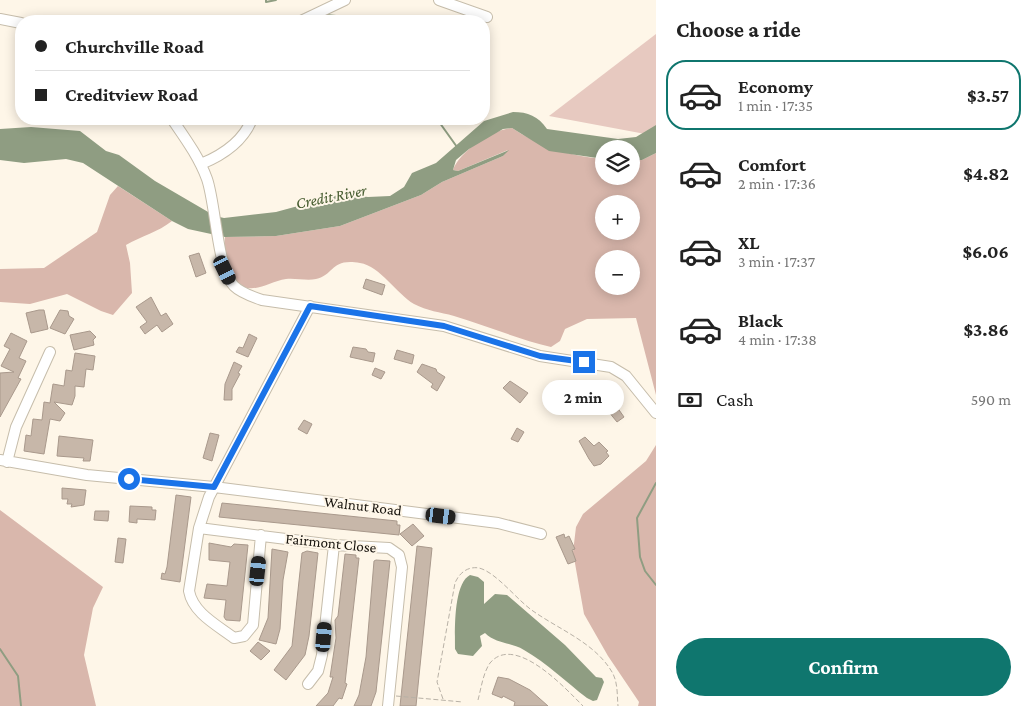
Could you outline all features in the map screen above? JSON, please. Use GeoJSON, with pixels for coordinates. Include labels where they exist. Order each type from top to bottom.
{"type":"FeatureCollection","features":[{"type":"Feature","properties":{"kind":"street"},"geometry":{"type":"LineString","coordinates":[[314,15],[345,0]]}},
{"type":"Feature","properties":{"kind":"street"},"geometry":{"type":"LineString","coordinates":[[439,0],[482,15]]}},
{"type":"Feature","properties":{"kind":"street"},"geometry":{"type":"LineString","coordinates":[[0,19],[15,22]]}},
{"type":"Feature","properties":{"kind":"street"},"geometry":{"type":"LineString","coordinates":[[176,125],[201,164],[214,206],[225,270],[234,286],[239,289],[262,300],[444,326],[540,356],[611,367],[626,376],[656,413]]}},
{"type":"Feature","properties":{"kind":"street"},"geometry":{"type":"LineString","coordinates":[[201,164],[222,155],[245,132],[249,125]]}},
{"type":"Feature","properties":{"kind":"street"},"geometry":{"type":"LineString","coordinates":[[261,535],[253,625],[244,636],[234,638],[201,612],[190,599],[189,591],[199,528],[214,487],[310,306]]}},
{"type":"Feature","properties":{"kind":"street"},"geometry":{"type":"LineString","coordinates":[[3,461],[16,427],[50,352]]}},
{"type":"Feature","properties":{"kind":"street","name":"Walnut Road"},"geometry":{"type":"LineString","coordinates":[[3,461],[88,475],[214,487],[498,522],[541,534]]}},
{"type":"Feature","properties":{"kind":"street","name":"Fairmont Close"},"geometry":{"type":"LineString","coordinates":[[199,528],[334,545],[389,548],[399,555],[402,560],[388,701]]}},
{"type":"Feature","properties":{"kind":"street"},"geometry":{"type":"LineString","coordinates":[[308,684],[318,671],[322,655],[334,545]]}},
{"type":"Feature","properties":{"kind":"path"},"geometry":{"type":"LineString","coordinates":[[443,700],[437,682],[455,582],[462,572],[474,568],[486,571],[534,612],[583,642],[612,672],[616,682],[618,706]]}},
{"type":"Feature","properties":{"kind":"path"},"geometry":{"type":"LineString","coordinates":[[478,700],[490,663],[502,655],[509,654],[531,661],[548,673],[583,706]]}},
{"type":"Feature","properties":{"kind":"path"},"geometry":{"type":"LineString","coordinates":[[388,701],[443,700],[463,702]]}},
{"type":"Feature","properties":{"kind":"shaded area"},"geometry":{"type":"Polygon","coordinates":[[[656,34],[656,136],[549,116],[656,34]]]}},
{"type":"Feature","properties":{"kind":"shaded area","name":"Credit River"},"geometry":{"type":"Polygon","coordinates":[[[513,112],[523,113],[540,121],[547,129],[618,139],[636,137],[656,125],[656,153],[640,160],[640,140],[595,140],[595,158],[549,151],[512,128],[503,129],[469,149],[456,160],[453,170],[458,171],[509,150],[503,156],[442,182],[421,195],[340,226],[276,236],[225,237],[188,229],[172,221],[83,163],[66,159],[24,163],[0,160],[0,129],[31,127],[80,131],[106,151],[119,155],[155,181],[215,216],[224,218],[276,212],[342,194],[368,197],[390,196],[404,187],[412,173],[436,163],[479,125],[490,125],[490,119],[513,112]]]}},
{"type":"Feature","properties":{"kind":"shaded area"},"geometry":{"type":"Polygon","coordinates":[[[512,128],[556,150],[595,158],[595,185],[640,185],[640,160],[656,153],[656,395],[636,318],[587,319],[565,329],[560,341],[551,347],[414,304],[374,269],[360,263],[343,263],[316,279],[286,279],[254,288],[243,287],[229,279],[223,260],[225,237],[276,236],[340,226],[421,195],[442,182],[503,156],[508,150],[458,171],[453,170],[456,163],[469,149],[495,132],[512,128]]]}},
{"type":"Feature","properties":{"kind":"shaded area"},"geometry":{"type":"Polygon","coordinates":[[[118,186],[172,221],[126,245],[130,263],[132,293],[113,315],[67,294],[30,304],[0,302],[0,269],[44,268],[97,232],[110,195],[118,186]]]}},
{"type":"Feature","properties":{"kind":"shaded area"},"geometry":{"type":"Polygon","coordinates":[[[656,445],[656,706],[638,706],[639,702],[608,656],[584,614],[573,552],[576,527],[583,514],[646,461],[656,445]]]}},
{"type":"Feature","properties":{"kind":"shaded area"},"geometry":{"type":"Polygon","coordinates":[[[0,510],[103,587],[93,608],[84,655],[96,706],[0,706],[0,510]]]}},
{"type":"Feature","properties":{"kind":"shaded area"},"geometry":{"type":"Polygon","coordinates":[[[470,575],[478,577],[484,582],[484,604],[495,594],[507,595],[565,645],[596,677],[602,678],[604,682],[597,700],[593,701],[587,698],[549,667],[524,650],[489,637],[485,633],[480,636],[482,646],[473,656],[458,654],[455,649],[456,609],[460,588],[464,580],[470,575]]]}},
{"type":"Feature","properties":{"kind":"building"},"geometry":{"type":"Polygon","coordinates":[[[199,253],[206,273],[196,277],[189,256],[199,253]]]}},
{"type":"Feature","properties":{"kind":"building"},"geometry":{"type":"Polygon","coordinates":[[[366,279],[385,285],[382,295],[363,288],[366,279]]]}},
{"type":"Feature","properties":{"kind":"building"},"geometry":{"type":"Polygon","coordinates":[[[151,297],[161,316],[166,313],[173,324],[162,332],[157,325],[145,334],[140,327],[147,322],[136,307],[151,297]]]}},
{"type":"Feature","properties":{"kind":"building"},"geometry":{"type":"Polygon","coordinates":[[[44,310],[48,329],[31,333],[26,313],[44,310]]]}},
{"type":"Feature","properties":{"kind":"building"},"geometry":{"type":"Polygon","coordinates":[[[60,310],[68,311],[69,316],[74,319],[65,334],[50,328],[60,310]]]}},
{"type":"Feature","properties":{"kind":"building"},"geometry":{"type":"Polygon","coordinates":[[[90,331],[96,337],[93,340],[94,345],[74,350],[70,335],[90,331]]]}},
{"type":"Feature","properties":{"kind":"building"},"geometry":{"type":"Polygon","coordinates":[[[11,333],[27,341],[19,358],[26,361],[18,378],[21,379],[0,417],[0,373],[14,372],[1,366],[10,349],[4,346],[11,333]]]}},
{"type":"Feature","properties":{"kind":"building"},"geometry":{"type":"Polygon","coordinates":[[[249,334],[257,338],[248,357],[236,352],[239,347],[243,348],[249,334]]]}},
{"type":"Feature","properties":{"kind":"building"},"geometry":{"type":"Polygon","coordinates":[[[353,347],[375,353],[373,362],[350,357],[353,347]]]}},
{"type":"Feature","properties":{"kind":"building"},"geometry":{"type":"Polygon","coordinates":[[[397,350],[414,355],[412,364],[394,359],[397,350]]]}},
{"type":"Feature","properties":{"kind":"building"},"geometry":{"type":"Polygon","coordinates":[[[75,353],[95,356],[93,370],[86,369],[84,387],[75,386],[75,396],[72,405],[54,402],[65,413],[60,421],[50,419],[44,454],[24,451],[26,435],[31,436],[33,419],[42,420],[44,402],[50,403],[53,384],[64,386],[66,370],[72,371],[75,353]]]}},
{"type":"Feature","properties":{"kind":"building"},"geometry":{"type":"Polygon","coordinates":[[[234,362],[242,366],[238,373],[240,374],[232,389],[232,400],[224,400],[225,384],[234,362]]]}},
{"type":"Feature","properties":{"kind":"building"},"geometry":{"type":"Polygon","coordinates":[[[422,364],[436,369],[437,372],[445,377],[437,391],[431,387],[433,384],[417,372],[422,364]]]}},
{"type":"Feature","properties":{"kind":"building"},"geometry":{"type":"Polygon","coordinates":[[[375,368],[385,372],[381,379],[372,375],[375,368]]]}},
{"type":"Feature","properties":{"kind":"building"},"geometry":{"type":"Polygon","coordinates":[[[510,381],[528,393],[520,403],[503,388],[510,381]]]}},
{"type":"Feature","properties":{"kind":"building"},"geometry":{"type":"Polygon","coordinates":[[[611,394],[614,398],[612,400],[624,417],[617,422],[600,401],[611,394]]]}},
{"type":"Feature","properties":{"kind":"building"},"geometry":{"type":"Polygon","coordinates":[[[304,420],[312,424],[307,434],[298,429],[304,420]]]}},
{"type":"Feature","properties":{"kind":"building"},"geometry":{"type":"Polygon","coordinates":[[[517,428],[524,432],[518,442],[511,439],[517,428]]]}},
{"type":"Feature","properties":{"kind":"building"},"geometry":{"type":"Polygon","coordinates":[[[210,433],[219,435],[212,461],[203,458],[210,433]]]}},
{"type":"Feature","properties":{"kind":"building"},"geometry":{"type":"Polygon","coordinates":[[[59,436],[93,440],[90,461],[83,461],[84,458],[57,456],[59,436]]]}},
{"type":"Feature","properties":{"kind":"building"},"geometry":{"type":"Polygon","coordinates":[[[585,437],[594,446],[599,442],[608,451],[606,452],[609,456],[601,464],[594,466],[589,459],[579,441],[585,437]]]}},
{"type":"Feature","properties":{"kind":"building"},"geometry":{"type":"Polygon","coordinates":[[[62,488],[86,490],[84,505],[71,507],[72,504],[67,504],[68,499],[62,499],[62,488]]]}},
{"type":"Feature","properties":{"kind":"building"},"geometry":{"type":"Polygon","coordinates":[[[176,495],[191,497],[180,582],[161,579],[162,573],[165,574],[167,567],[176,495]]]}},
{"type":"Feature","properties":{"kind":"building"},"geometry":{"type":"Polygon","coordinates":[[[222,503],[397,521],[397,525],[400,525],[399,535],[219,517],[222,503]]]}},
{"type":"Feature","properties":{"kind":"building"},"geometry":{"type":"Polygon","coordinates":[[[130,506],[152,507],[152,510],[156,510],[155,520],[137,519],[137,523],[129,522],[130,506]]]}},
{"type":"Feature","properties":{"kind":"building"},"geometry":{"type":"Polygon","coordinates":[[[95,511],[109,511],[108,521],[94,520],[95,511]]]}},
{"type":"Feature","properties":{"kind":"building"},"geometry":{"type":"Polygon","coordinates":[[[413,524],[424,536],[412,546],[400,534],[413,524]]]}},
{"type":"Feature","properties":{"kind":"building"},"geometry":{"type":"Polygon","coordinates":[[[564,534],[565,538],[569,536],[575,549],[572,550],[576,561],[568,564],[556,537],[564,534]]]}},
{"type":"Feature","properties":{"kind":"building"},"geometry":{"type":"Polygon","coordinates":[[[118,538],[126,539],[123,563],[115,562],[118,538]]]}},
{"type":"Feature","properties":{"kind":"building"},"geometry":{"type":"Polygon","coordinates":[[[209,543],[231,547],[234,544],[248,545],[240,621],[226,620],[224,617],[226,600],[204,598],[207,584],[227,586],[230,562],[209,560],[209,543]]]}},
{"type":"Feature","properties":{"kind":"building"},"geometry":{"type":"Polygon","coordinates":[[[417,546],[432,548],[416,706],[400,706],[417,546]]]}},
{"type":"Feature","properties":{"kind":"building"},"geometry":{"type":"Polygon","coordinates":[[[272,549],[288,552],[283,580],[280,629],[276,644],[259,640],[268,618],[272,549]]]}},
{"type":"Feature","properties":{"kind":"building"},"geometry":{"type":"Polygon","coordinates":[[[307,551],[318,553],[309,636],[305,655],[286,680],[274,670],[292,646],[302,553],[307,551]]]}},
{"type":"Feature","properties":{"kind":"building"},"geometry":{"type":"Polygon","coordinates":[[[345,554],[356,555],[356,558],[359,558],[345,683],[347,684],[342,699],[339,698],[333,706],[316,706],[328,693],[333,677],[330,677],[336,638],[335,620],[338,616],[345,554]]]}},
{"type":"Feature","properties":{"kind":"building"},"geometry":{"type":"Polygon","coordinates":[[[374,561],[390,561],[376,692],[371,706],[354,706],[359,695],[366,657],[374,561]]]}},
{"type":"Feature","properties":{"kind":"building"},"geometry":{"type":"Polygon","coordinates":[[[258,642],[270,651],[261,660],[250,651],[258,642]]]}},
{"type":"Feature","properties":{"kind":"building"},"geometry":{"type":"Polygon","coordinates":[[[498,677],[509,679],[530,690],[548,706],[514,706],[515,702],[503,696],[502,698],[492,694],[498,677]]]}},
{"type":"Feature","properties":{"kind":"waterway"},"geometry":{"type":"LineString","coordinates":[[266,0],[266,2],[276,0]]}},
{"type":"Feature","properties":{"kind":"waterway"},"geometry":{"type":"LineString","coordinates":[[441,125],[457,147]]}},
{"type":"Feature","properties":{"kind":"waterway"},"geometry":{"type":"LineString","coordinates":[[656,483],[637,518],[640,557],[645,571],[656,585]]}},
{"type":"Feature","properties":{"kind":"waterway"},"geometry":{"type":"LineString","coordinates":[[0,649],[18,676],[21,706]]}},
{"type":"Feature","properties":{"kind":"route"},"geometry":{"type":"LineString","coordinates":[[129,479],[214,487],[310,306],[444,326],[540,356],[584,362]]}}]}
